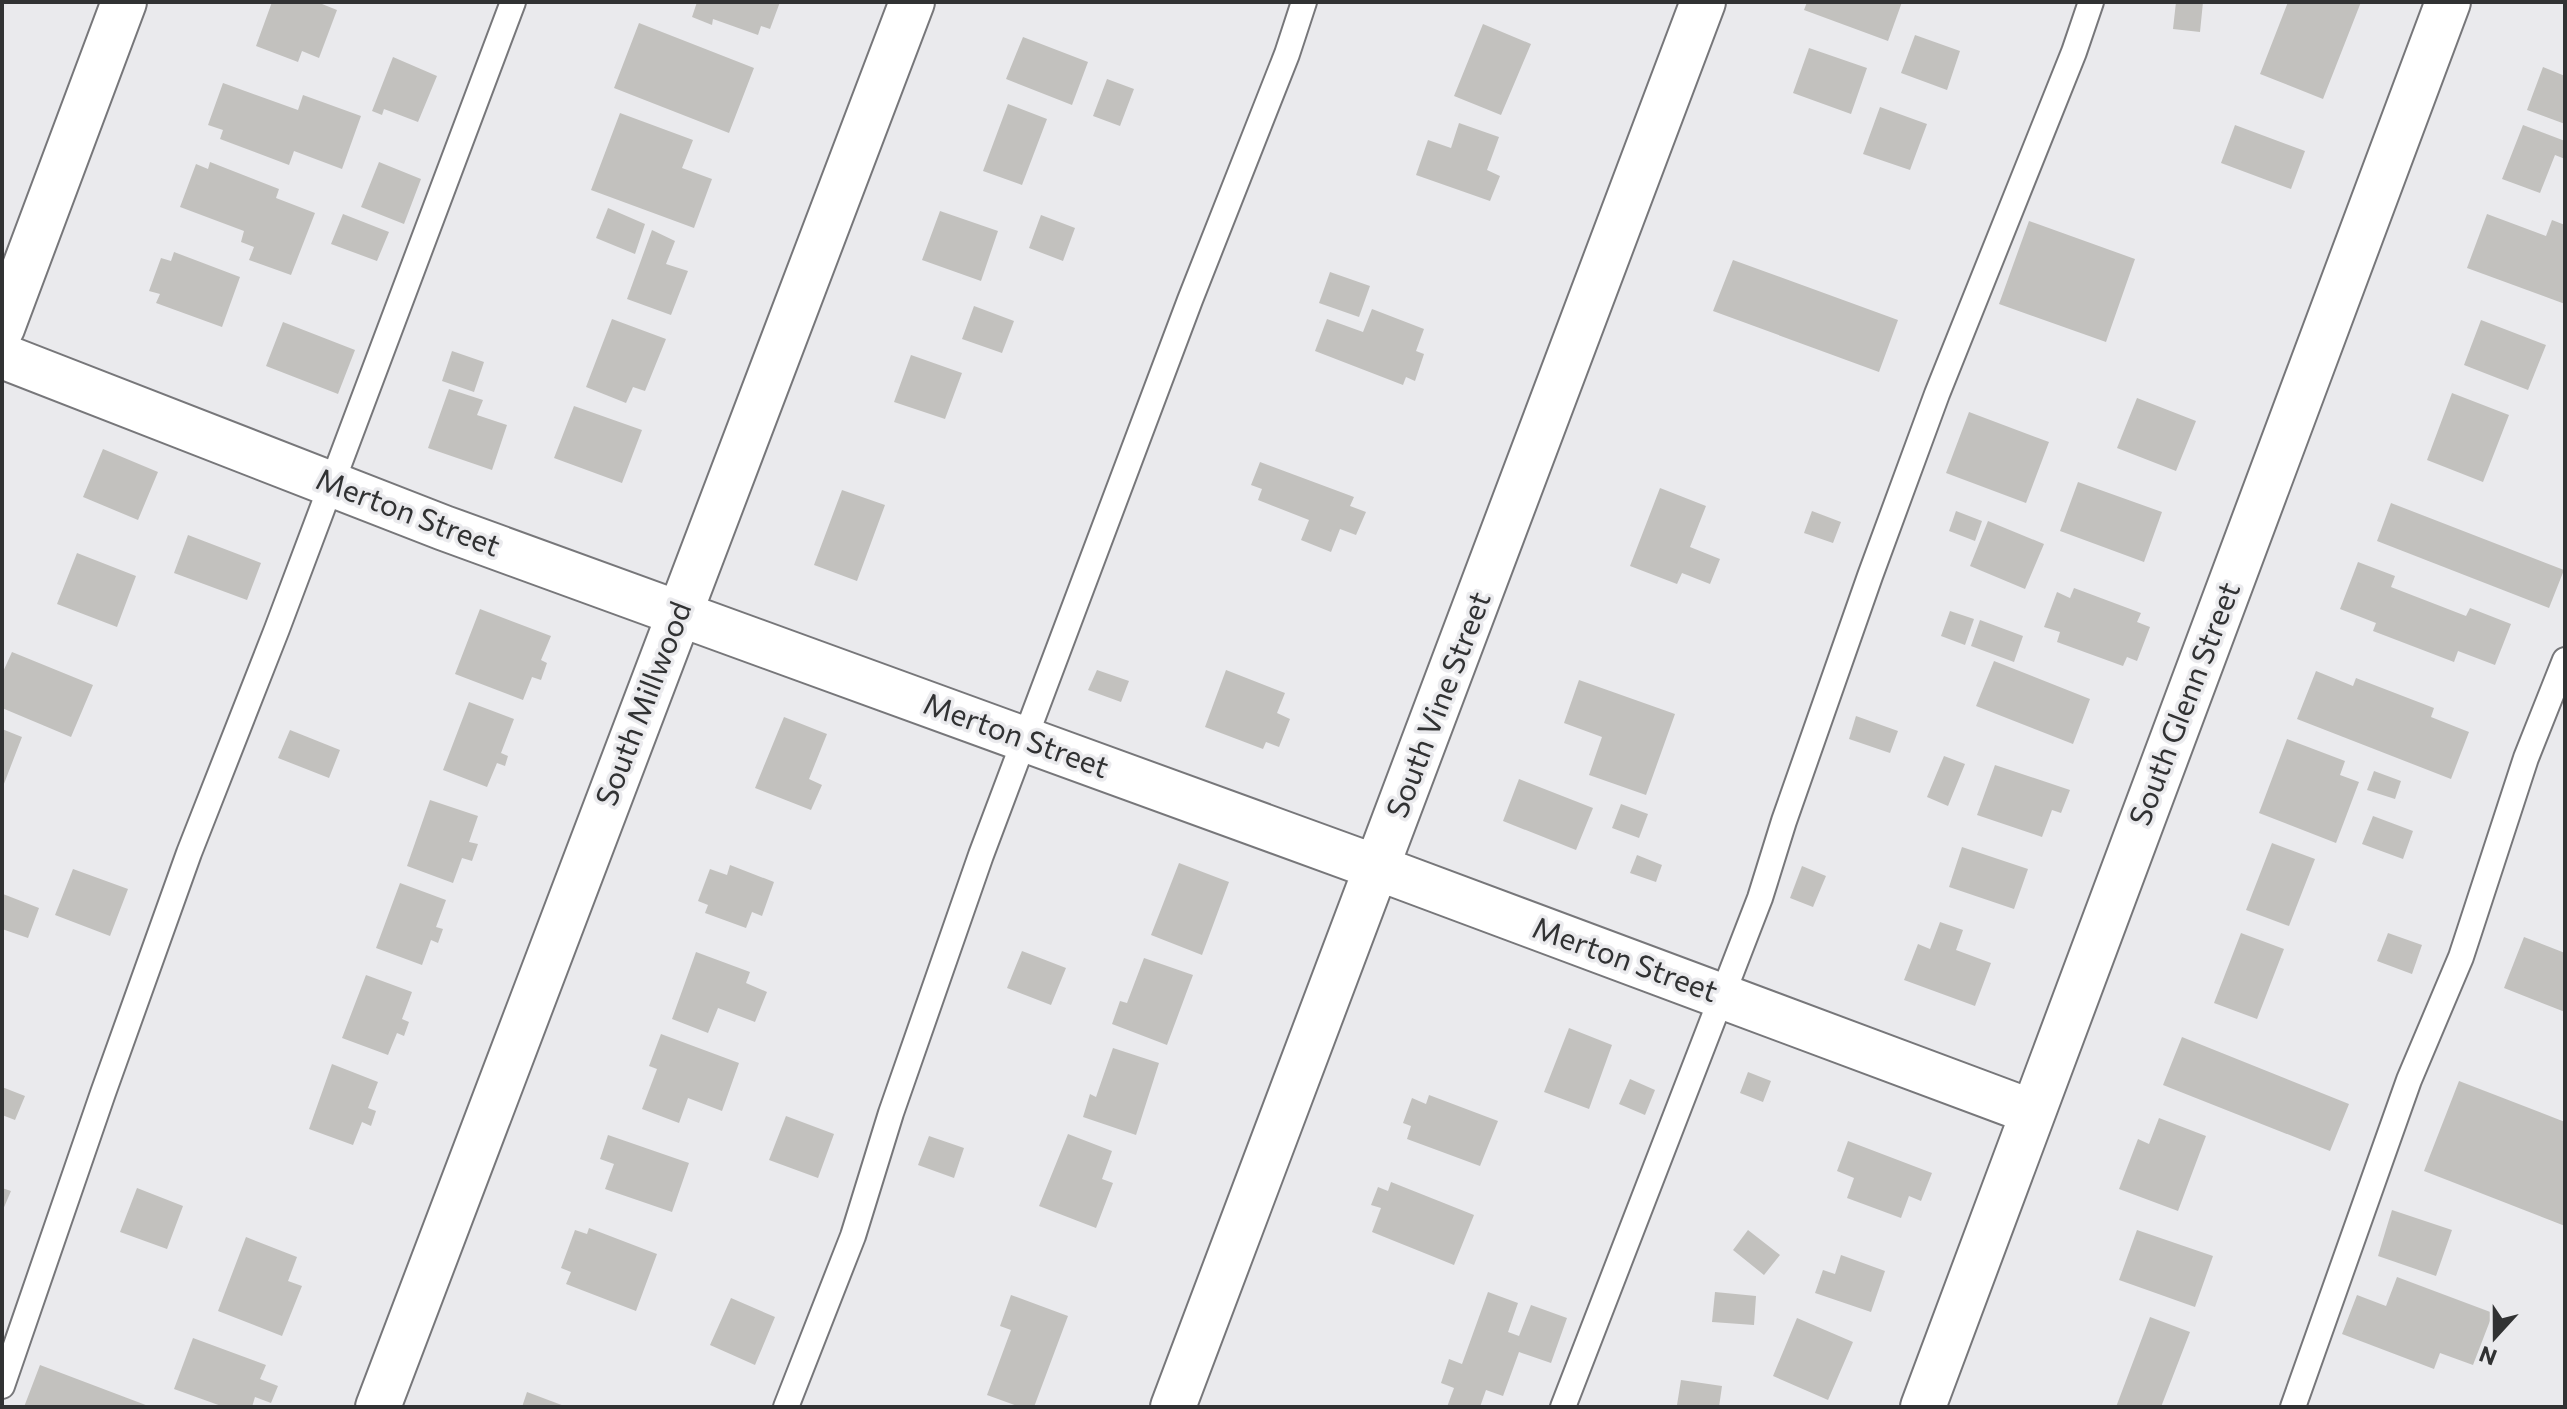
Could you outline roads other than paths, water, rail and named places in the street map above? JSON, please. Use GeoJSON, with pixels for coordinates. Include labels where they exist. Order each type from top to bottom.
{"type":"FeatureCollection","features":[{"type":"Feature","properties":{"kind":"street"},"geometry":{"type":"LineString","coordinates":[[2,328],[124,2]]}},
{"type":"Feature","properties":{"kind":"street","name":"South Millwood"},"geometry":{"type":"LineString","coordinates":[[378,1407],[912,2]]}},
{"type":"Feature","properties":{"kind":"street","name":"South Vine Street"},"geometry":{"type":"LineString","coordinates":[[1173,1407],[1703,2]]}},
{"type":"Feature","properties":{"kind":"street","name":"South Glenn Street"},"geometry":{"type":"LineString","coordinates":[[1923,1407],[2448,2]]}},
{"type":"Feature","properties":{"kind":"street","name":"Merton Street"},"geometry":{"type":"LineString","coordinates":[[2,356],[444,528],[1378,868],[2032,1112]]}},
{"type":"Feature","properties":{"kind":"lane"},"geometry":{"type":"LineString","coordinates":[[2,1386],[189,853],[513,2]]}},
{"type":"Feature","properties":{"kind":"lane"},"geometry":{"type":"LineString","coordinates":[[786,1407],[853,1236],[896,1098],[981,855],[1185,314],[1287,54],[1304,2]]}},
{"type":"Feature","properties":{"kind":"lane"},"geometry":{"type":"LineString","coordinates":[[1563,1407],[1760,898],[1784,821],[1937,394],[2074,52],[2091,2]]}},
{"type":"Feature","properties":{"kind":"lane"},"geometry":{"type":"LineString","coordinates":[[2293,1407],[2409,1080],[2461,957],[2526,758],[2565,660]]}}]}
